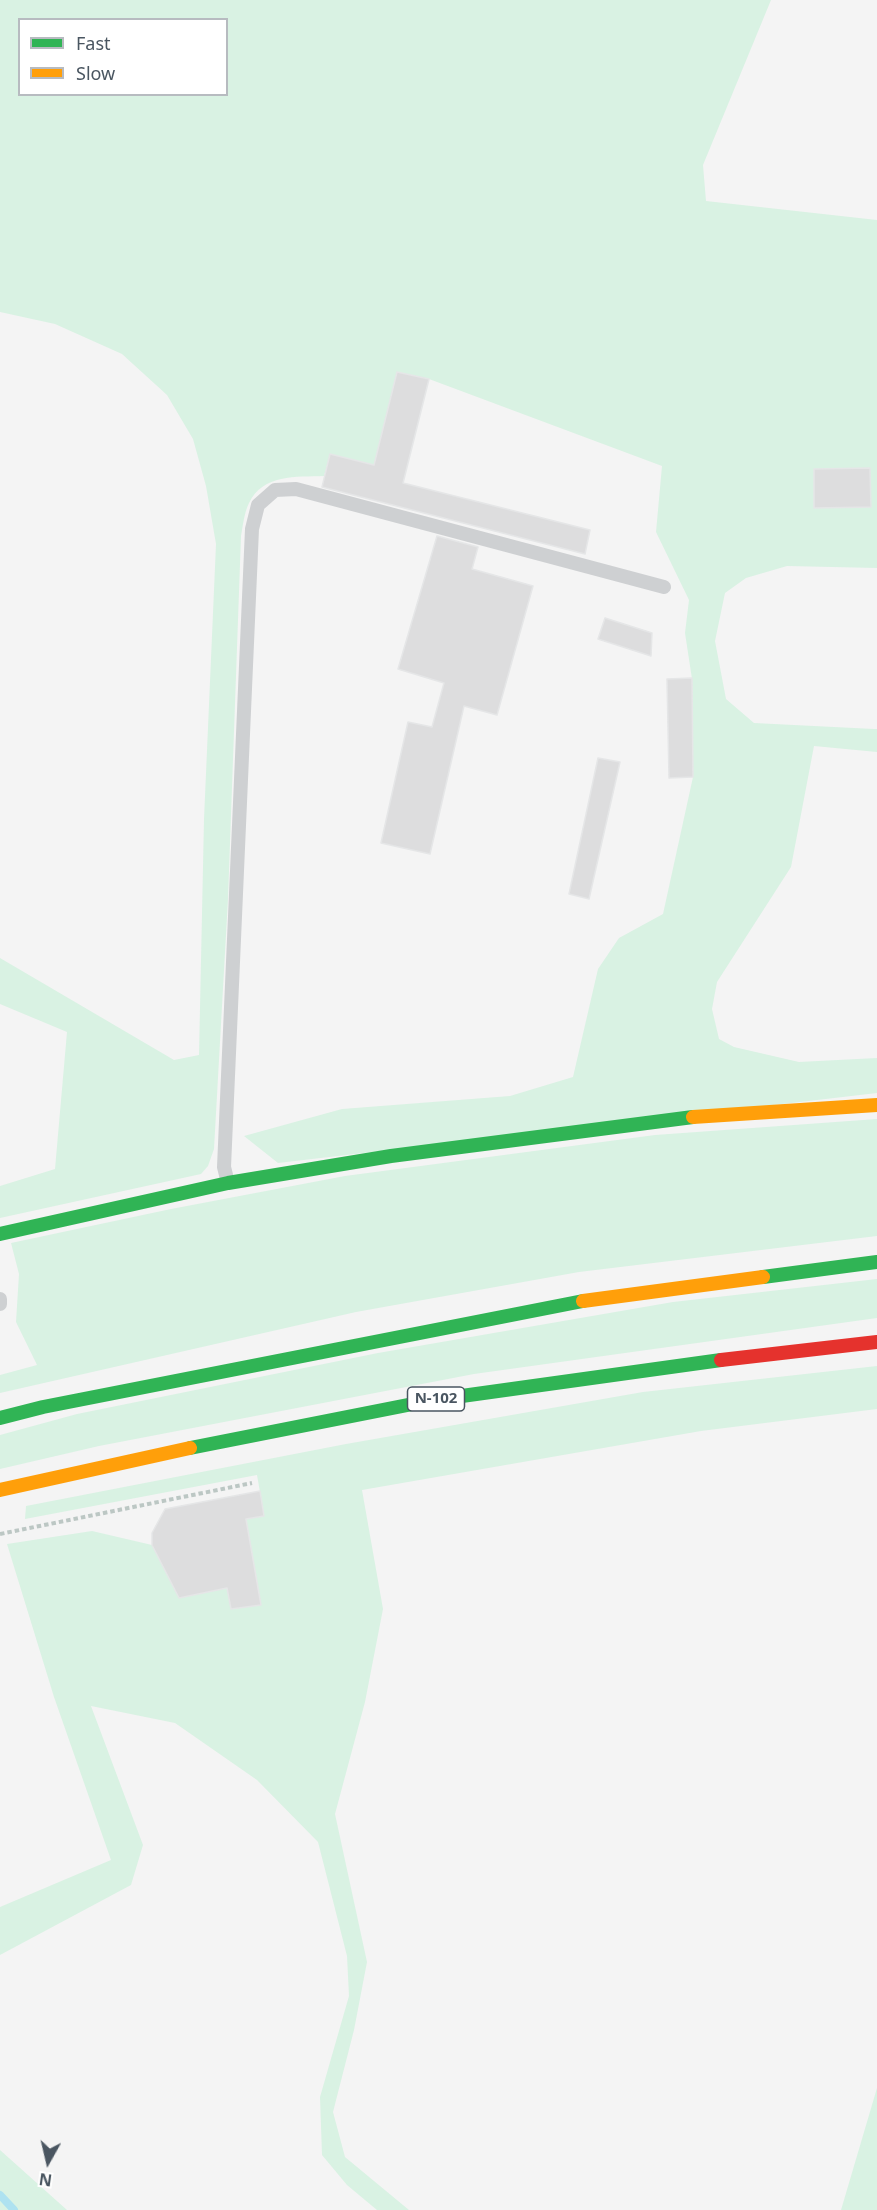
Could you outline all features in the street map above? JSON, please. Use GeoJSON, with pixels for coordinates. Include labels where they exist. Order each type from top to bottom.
{"type":"FeatureCollection","features":[{"type":"Feature","properties":{"kind":"main road"},"geometry":{"type":"LineString","coordinates":[[0,1234],[228,1183],[391,1156],[691,1117],[877,1105]]}},
{"type":"Feature","properties":{"kind":"main road"},"geometry":{"type":"LineString","coordinates":[[0,1418],[43,1407],[599,1298],[877,1262]]}},
{"type":"Feature","properties":{"kind":"main road","name":"N-102"},"geometry":{"type":"LineString","coordinates":[[0,1490],[154,1455],[433,1400],[731,1359],[877,1342]]}},
{"type":"Feature","properties":{"kind":"lane"},"geometry":{"type":"LineString","coordinates":[[228,1183],[224,1167],[252,529],[258,506],[275,490],[296,489],[664,587]]}},
{"type":"Feature","properties":{"kind":"lane"},"geometry":{"type":"LineString","coordinates":[[0,1299],[0,1304]]}},
{"type":"Feature","properties":{"kind":"path"},"geometry":{"type":"LineString","coordinates":[[0,1534],[252,1483]]}},
{"type":"Feature","properties":{"kind":"green space"},"geometry":{"type":"Polygon","coordinates":[[[0,0],[771,0],[703,165],[706,201],[877,220],[877,568],[787,566],[746,578],[725,593],[715,641],[726,699],[754,723],[877,729],[877,752],[814,746],[791,867],[717,982],[712,1009],[719,1039],[734,1047],[799,1062],[877,1058],[877,1093],[278,1163],[244,1136],[342,1109],[510,1096],[573,1077],[598,969],[619,938],[663,914],[693,777],[692,679],[685,633],[689,600],[656,532],[662,466],[429,379],[397,372],[374,465],[330,454],[324,476],[292,477],[272,482],[255,494],[245,515],[241,536],[228,899],[214,1149],[208,1166],[201,1174],[0,1218],[0,1186],[55,1169],[67,1032],[0,1004],[0,958],[174,1060],[199,1055],[204,819],[216,544],[206,486],[193,439],[167,395],[122,354],[55,324],[0,312],[0,0]]]}},
{"type":"Feature","properties":{"kind":"green space"},"geometry":{"type":"Polygon","coordinates":[[[877,1119],[877,1236],[579,1272],[356,1312],[0,1393],[0,1375],[37,1365],[16,1322],[19,1274],[11,1243],[171,1209],[345,1176],[655,1135],[877,1119]]]}},
{"type":"Feature","properties":{"kind":"green space"},"geometry":{"type":"Polygon","coordinates":[[[877,1279],[877,1318],[474,1374],[99,1446],[0,1469],[0,1435],[77,1414],[378,1353],[673,1302],[877,1279]]]}},
{"type":"Feature","properties":{"kind":"green space"},"geometry":{"type":"Polygon","coordinates":[[[877,1366],[877,1409],[701,1431],[362,1490],[383,1609],[365,1702],[335,1814],[367,1962],[354,2030],[333,2112],[345,2157],[409,2210],[377,2210],[347,2185],[322,2155],[320,2097],[349,1996],[347,1956],[318,1842],[257,1780],[175,1723],[91,1706],[143,1845],[131,1885],[0,1955],[0,1907],[111,1860],[54,1697],[7,1544],[92,1531],[152,1545],[179,1598],[227,1588],[231,1609],[261,1604],[246,1519],[264,1515],[257,1475],[25,1519],[26,1506],[346,1444],[643,1392],[877,1366]]]}},
{"type":"Feature","properties":{"kind":"green space"},"geometry":{"type":"Polygon","coordinates":[[[877,2088],[877,2210],[841,2210],[877,2088]]]}},
{"type":"Feature","properties":{"kind":"green space"},"geometry":{"type":"Polygon","coordinates":[[[0,2150],[67,2210],[0,2210],[0,2150]]]}},
{"type":"Feature","properties":{"kind":"building"},"geometry":{"type":"Polygon","coordinates":[[[397,372],[429,379],[403,483],[590,530],[585,554],[322,487],[330,454],[374,465],[397,372]]]}},
{"type":"Feature","properties":{"kind":"building"},"geometry":{"type":"Polygon","coordinates":[[[870,468],[871,507],[814,508],[814,469],[870,468]]]}},
{"type":"Feature","properties":{"kind":"building"},"geometry":{"type":"Polygon","coordinates":[[[437,536],[478,547],[472,569],[533,586],[497,715],[464,706],[430,854],[381,843],[408,722],[432,727],[444,683],[398,669],[437,536]]]}},
{"type":"Feature","properties":{"kind":"building"},"geometry":{"type":"Polygon","coordinates":[[[605,618],[652,633],[651,656],[598,639],[605,618]]]}},
{"type":"Feature","properties":{"kind":"building"},"geometry":{"type":"Polygon","coordinates":[[[692,678],[693,777],[669,778],[667,679],[692,678]]]}},
{"type":"Feature","properties":{"kind":"building"},"geometry":{"type":"Polygon","coordinates":[[[598,758],[620,762],[589,899],[569,894],[598,758]]]}},
{"type":"Feature","properties":{"kind":"building"},"geometry":{"type":"Polygon","coordinates":[[[260,1491],[264,1516],[246,1519],[261,1605],[231,1609],[227,1588],[179,1598],[152,1545],[152,1533],[165,1509],[260,1491]]]}},
{"type":"Feature","properties":{"kind":"waterway"},"geometry":{"type":"LineString","coordinates":[[0,2195],[14,2210]]}},
{"type":"Feature","properties":{"kind":"traffic: fast"},"geometry":{"type":"LineString","coordinates":[[0,1234],[228,1183],[391,1156],[693,1117]]}},
{"type":"Feature","properties":{"kind":"traffic: fast"},"geometry":{"type":"LineString","coordinates":[[763,1277],[877,1262]]}},
{"type":"Feature","properties":{"kind":"traffic: fast"},"geometry":{"type":"LineString","coordinates":[[0,1418],[43,1407],[583,1301]]}},
{"type":"Feature","properties":{"kind":"traffic: fast"},"geometry":{"type":"LineString","coordinates":[[190,1448],[433,1400],[721,1360]]}},
{"type":"Feature","properties":{"kind":"traffic: slow"},"geometry":{"type":"LineString","coordinates":[[693,1117],[877,1105]]}},
{"type":"Feature","properties":{"kind":"traffic: slow"},"geometry":{"type":"LineString","coordinates":[[583,1301],[763,1277]]}},
{"type":"Feature","properties":{"kind":"traffic: slow"},"geometry":{"type":"LineString","coordinates":[[0,1490],[190,1448]]}},
{"type":"Feature","properties":{"kind":"traffic: jam"},"geometry":{"type":"LineString","coordinates":[[721,1360],[877,1342]]}}]}
